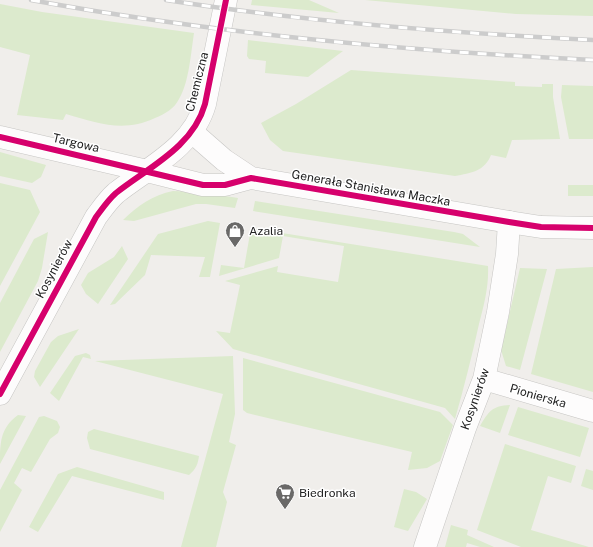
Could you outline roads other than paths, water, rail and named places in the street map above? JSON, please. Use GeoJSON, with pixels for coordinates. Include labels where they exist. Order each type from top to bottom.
{"type":"FeatureCollection","features":[{"type":"Feature","properties":{"kind":"street","name":"Chemiczna"},"geometry":{"type":"LineString","coordinates":[[147,171],[171,153],[192,132],[202,114],[226,0]]}},
{"type":"Feature","properties":{"kind":"street","name":"Generała Stanisława Maczka"},"geometry":{"type":"LineString","coordinates":[[192,132],[224,160],[251,178],[541,227],[593,228]]}},
{"type":"Feature","properties":{"kind":"street","name":"Targowa"},"geometry":{"type":"LineString","coordinates":[[0,137],[147,171]]}},
{"type":"Feature","properties":{"kind":"street","name":"Generała Stanisława Maczka"},"geometry":{"type":"LineString","coordinates":[[147,171],[203,185],[225,185],[251,178]]}},
{"type":"Feature","properties":{"kind":"street","name":"Kosynierów"},"geometry":{"type":"LineString","coordinates":[[0,394],[96,217],[115,194],[147,171]]}},
{"type":"Feature","properties":{"kind":"street","name":"Kosynierów"},"geometry":{"type":"LineString","coordinates":[[425,547],[465,428],[484,379],[498,312],[507,254],[509,222]]}},
{"type":"Feature","properties":{"kind":"street","name":"Pionierska"},"geometry":{"type":"LineString","coordinates":[[484,379],[593,411]]}},
{"type":"Feature","properties":{"kind":"railway"},"geometry":{"type":"LineString","coordinates":[[31,0],[101,12],[241,32],[452,52],[593,60]]}},
{"type":"Feature","properties":{"kind":"railway"},"geometry":{"type":"LineString","coordinates":[[166,0],[272,15],[379,26],[593,40]]}},
{"type":"Feature","properties":{"kind":"place","name":"Azalia"},"geometry":{"type":"Point","coordinates":[235,248]}},
{"type":"Feature","properties":{"kind":"place","name":"Biedronka"},"geometry":{"type":"Point","coordinates":[285,510]}}]}
